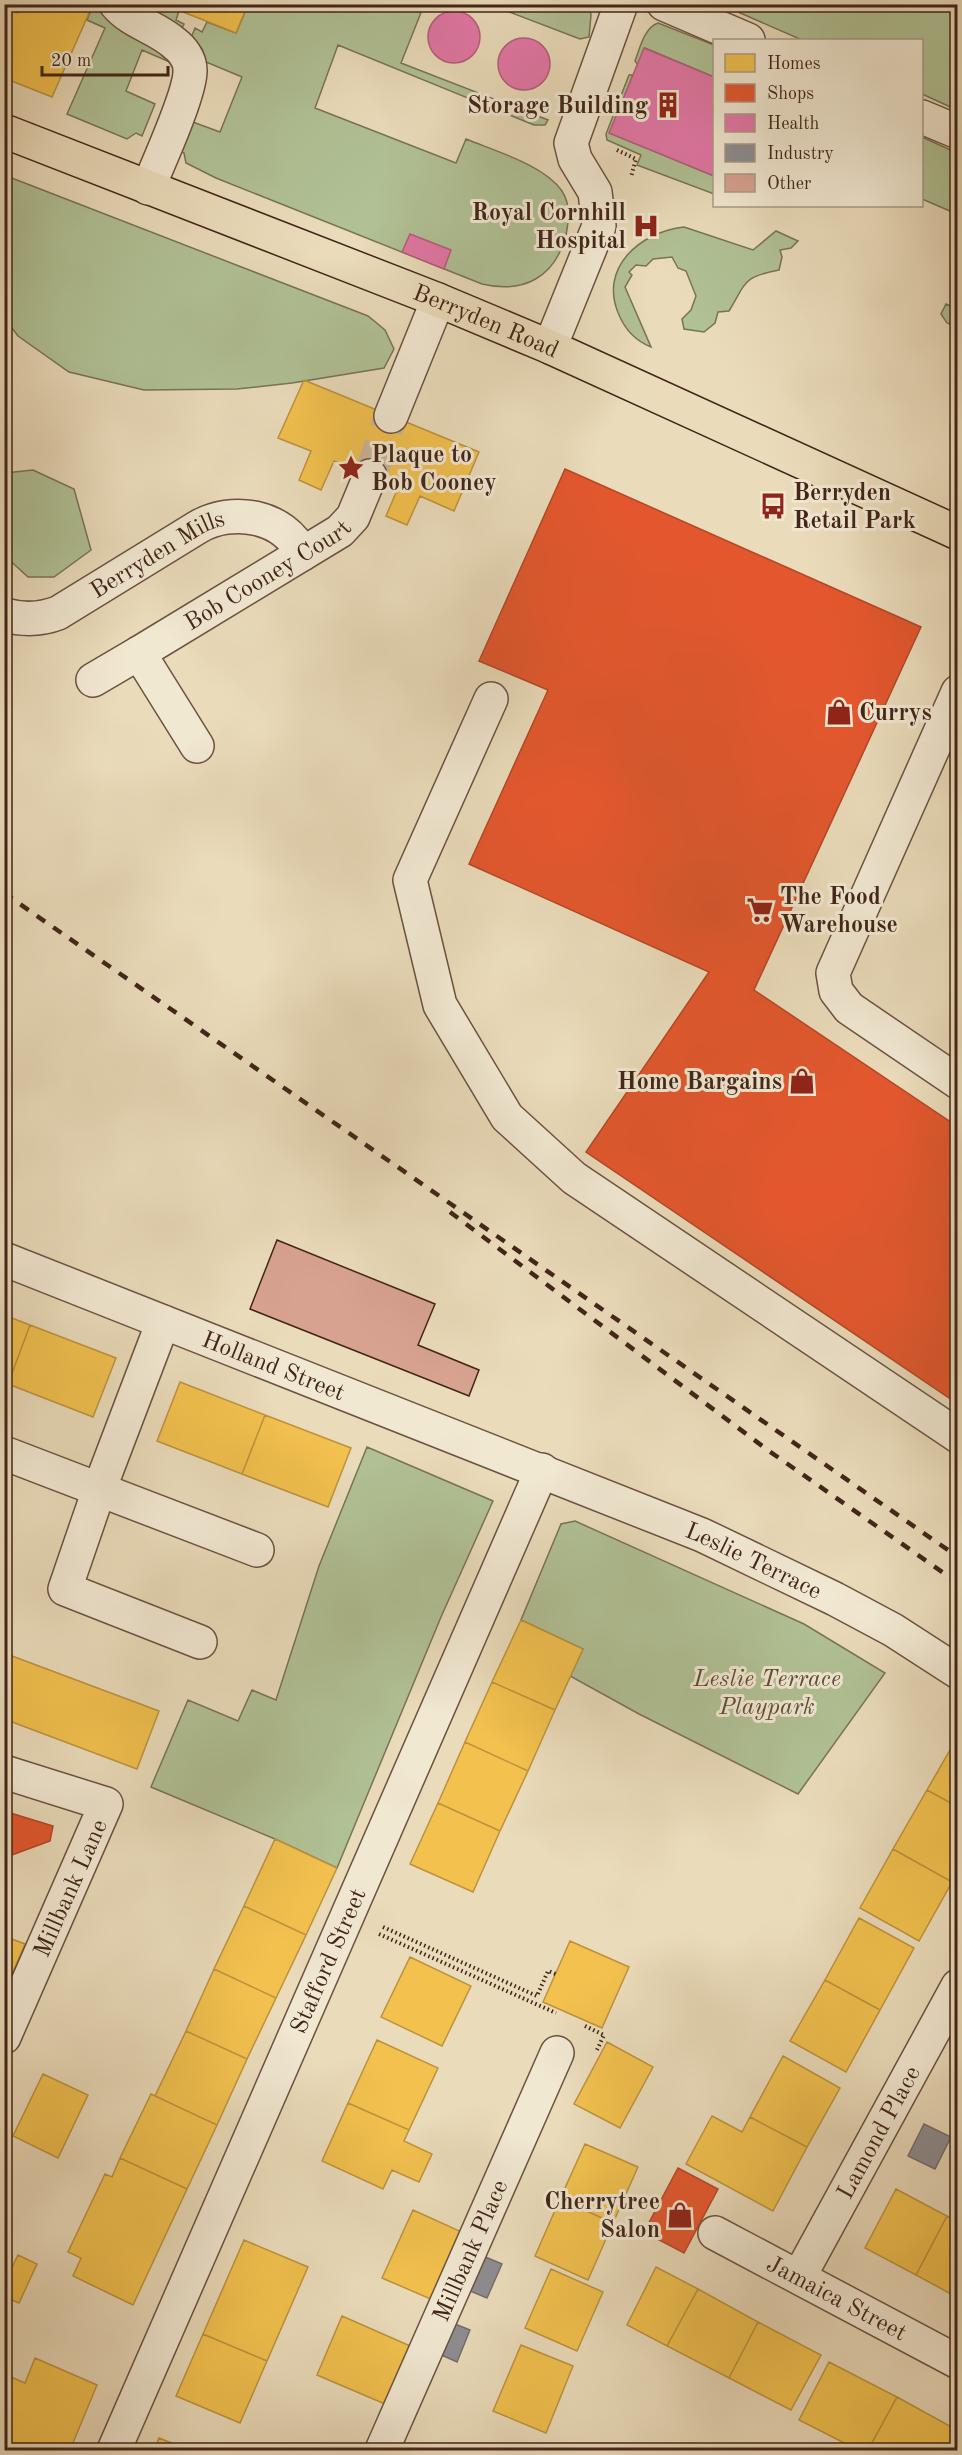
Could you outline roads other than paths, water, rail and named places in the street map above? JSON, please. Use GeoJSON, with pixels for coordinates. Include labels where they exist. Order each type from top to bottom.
{"type":"FeatureCollection","features":[{"type":"Feature","properties":{"kind":"main road","name":"Berryden Road"},"geometry":{"type":"LineString","coordinates":[[4,131],[438,300],[550,347],[957,533]]}},
{"type":"Feature","properties":{"kind":"street"},"geometry":{"type":"LineString","coordinates":[[116,4],[133,19],[173,42],[185,54],[190,66],[185,93],[148,188]]}},
{"type":"Feature","properties":{"kind":"street"},"geometry":{"type":"LineString","coordinates":[[550,347],[599,226],[595,192],[573,154],[571,143],[621,4]]}},
{"type":"Feature","properties":{"kind":"street"},"geometry":{"type":"LineString","coordinates":[[664,4],[746,39]]}},
{"type":"Feature","properties":{"kind":"street"},"geometry":{"type":"LineString","coordinates":[[923,118],[957,132]]}},
{"type":"Feature","properties":{"kind":"street"},"geometry":{"type":"LineString","coordinates":[[392,416],[438,300]]}},
{"type":"Feature","properties":{"kind":"street","name":"Bob Cooney Court"},"geometry":{"type":"LineString","coordinates":[[93,680],[340,531],[353,517],[370,476]]}},
{"type":"Feature","properties":{"kind":"street","name":"Berryden Mills"},"geometry":{"type":"LineString","coordinates":[[4,615],[18,619],[34,619],[58,613],[198,527],[212,519],[225,516],[246,516],[278,527],[296,540],[302,554]]}},
{"type":"Feature","properties":{"kind":"street"},"geometry":{"type":"LineString","coordinates":[[139,653],[197,747]]}},
{"type":"Feature","properties":{"kind":"street"},"geometry":{"type":"LineString","coordinates":[[957,692],[832,973],[836,992],[849,1008],[957,1082]]}},
{"type":"Feature","properties":{"kind":"street"},"geometry":{"type":"LineString","coordinates":[[491,699],[410,880],[440,1005],[507,1117],[574,1178],[957,1436]]}},
{"type":"Feature","properties":{"kind":"street","name":"Holland Street"},"geometry":{"type":"LineString","coordinates":[[4,1259],[542,1470]]}},
{"type":"Feature","properties":{"kind":"street"},"geometry":{"type":"LineString","coordinates":[[163,1322],[99,1490],[65,1589],[200,1642]]}},
{"type":"Feature","properties":{"kind":"street"},"geometry":{"type":"LineString","coordinates":[[4,1453],[257,1550]]}},
{"type":"Feature","properties":{"kind":"street","name":"Leslie Terrace"},"geometry":{"type":"LineString","coordinates":[[542,1470],[702,1535],[771,1567],[893,1630],[957,1672]]}},
{"type":"Feature","properties":{"kind":"street","name":"Stafford Street"},"geometry":{"type":"LineString","coordinates":[[114,2451],[542,1470]]}},
{"type":"Feature","properties":{"kind":"street","name":"Millbank Lane"},"geometry":{"type":"LineString","coordinates":[[4,1772],[106,1804],[4,2037]]}},
{"type":"Feature","properties":{"kind":"street","name":"Lamond Place"},"geometry":{"type":"LineString","coordinates":[[799,2277],[957,1986]]}},
{"type":"Feature","properties":{"kind":"street","name":"Millbank Place"},"geometry":{"type":"LineString","coordinates":[[382,2451],[557,2053]]}},
{"type":"Feature","properties":{"kind":"street","name":"Jamaica Street"},"geometry":{"type":"LineString","coordinates":[[715,2233],[957,2362]]}},
{"type":"Feature","properties":{"kind":"tunnel"},"geometry":{"type":"LineString","coordinates":[[370,476],[391,416]]}},
{"type":"Feature","properties":{"kind":"railway"},"geometry":{"type":"LineString","coordinates":[[4,893],[958,1557]]}},
{"type":"Feature","properties":{"kind":"railway"},"geometry":{"type":"LineString","coordinates":[[450,1212],[769,1451],[958,1583]]}},
{"type":"Feature","properties":{"kind":"place","name":"Storage Building"},"geometry":{"type":"Point","coordinates":[668,105]}},
{"type":"Feature","properties":{"kind":"place","name":"Royal Cornhill Hospital"},"geometry":{"type":"Point","coordinates":[646,226]}},
{"type":"Feature","properties":{"kind":"place","name":"Plaque to Bob Cooney"},"geometry":{"type":"Point","coordinates":[351,468]}},
{"type":"Feature","properties":{"kind":"place","name":"Berryden Retail Park"},"geometry":{"type":"Point","coordinates":[773,506]}},
{"type":"Feature","properties":{"kind":"place","name":"Currys"},"geometry":{"type":"Point","coordinates":[839,712]}},
{"type":"Feature","properties":{"kind":"place","name":"The Food Warehouse"},"geometry":{"type":"Point","coordinates":[760,910]}},
{"type":"Feature","properties":{"kind":"place","name":"Home Bargains"},"geometry":{"type":"Point","coordinates":[802,1081]}},
{"type":"Feature","properties":{"kind":"place","name":"Cherrytree Salon"},"geometry":{"type":"Point","coordinates":[680,2215]}},
{"type":"Feature","properties":{"kind":"park label","name":"Leslie Terrace Playpark"},"geometry":{"type":"Point","coordinates":[767,1692]}}]}
